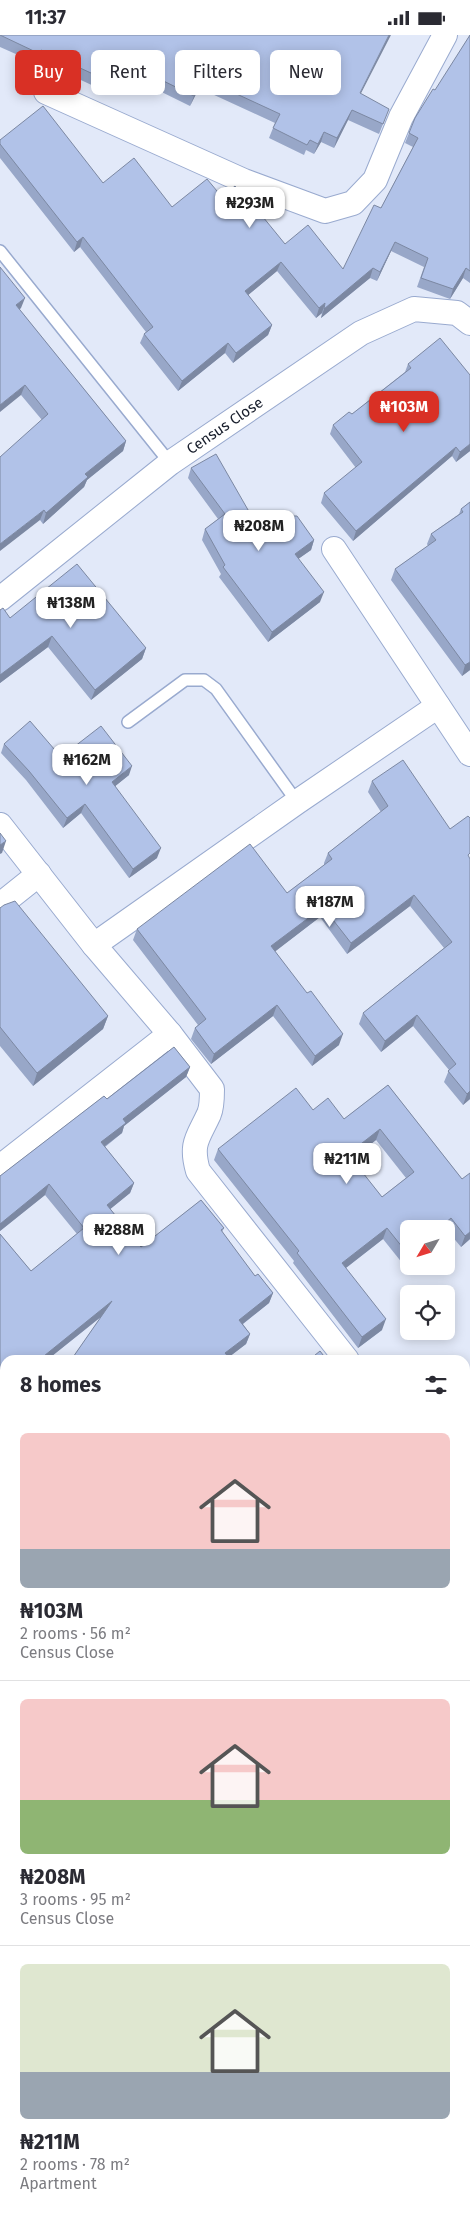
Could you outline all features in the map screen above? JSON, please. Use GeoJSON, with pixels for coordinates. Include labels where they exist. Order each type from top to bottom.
{"type":"FeatureCollection","features":[{"type":"Feature","properties":{"kind":"street"},"geometry":{"type":"LineString","coordinates":[[53,95],[244,181],[325,211],[353,203],[375,180],[401,117],[445,35]]}},
{"type":"Feature","properties":{"kind":"street","name":"Census Close"},"geometry":{"type":"LineString","coordinates":[[0,599],[170,463],[361,333],[414,309],[458,313],[470,323]]}},
{"type":"Feature","properties":{"kind":"street"},"geometry":{"type":"LineString","coordinates":[[334,549],[438,707],[467,744]]}},
{"type":"Feature","properties":{"kind":"street"},"geometry":{"type":"LineString","coordinates":[[94,945],[297,802],[438,707]]}},
{"type":"Feature","properties":{"kind":"street"},"geometry":{"type":"LineString","coordinates":[[0,825],[94,945],[170,1034],[212,1089],[210,1112],[199,1130],[193,1153],[198,1171],[343,1355]]}},
{"type":"Feature","properties":{"kind":"street"},"geometry":{"type":"LineString","coordinates":[[0,905],[39,874]]}},
{"type":"Feature","properties":{"kind":"street"},"geometry":{"type":"LineString","coordinates":[[0,1167],[170,1034]]}},
{"type":"Feature","properties":{"kind":"lane"},"geometry":{"type":"LineString","coordinates":[[0,251],[170,463]]}},
{"type":"Feature","properties":{"kind":"lane"},"geometry":{"type":"LineString","coordinates":[[128,722],[184,680],[204,680],[216,689],[297,802]]}},
{"type":"Feature","properties":{"kind":"building"},"geometry":{"type":"Polygon","coordinates":[[[0,35],[389,35],[360,93],[389,109],[383,124],[352,110],[337,138],[324,132],[318,144],[310,140],[307,145],[273,128],[280,114],[239,95],[260,95],[260,50],[175,50],[175,87],[165,82],[165,50],[91,50],[91,73],[81,68],[81,50],[32,50],[0,35]]]}},
{"type":"Feature","properties":{"kind":"building"},"geometry":{"type":"Polygon","coordinates":[[[470,35],[470,271],[466,268],[453,289],[421,278],[428,258],[395,242],[380,272],[373,268],[324,309],[325,303],[319,308],[281,262],[245,291],[272,325],[236,353],[228,343],[182,381],[144,334],[153,327],[83,237],[77,242],[0,144],[0,140],[43,106],[103,183],[134,158],[172,207],[207,179],[222,197],[235,186],[261,219],[263,217],[285,244],[308,225],[343,269],[374,205],[381,208],[418,138],[409,133],[415,118],[470,35]]]}},
{"type":"Feature","properties":{"kind":"building"},"geometry":{"type":"Polygon","coordinates":[[[0,267],[25,298],[16,305],[126,441],[85,474],[88,477],[46,513],[44,510],[0,544],[0,457],[48,414],[25,385],[0,405],[0,267]]]}},
{"type":"Feature","properties":{"kind":"building"},"geometry":{"type":"Polygon","coordinates":[[[440,338],[470,375],[470,444],[460,452],[456,447],[356,531],[324,493],[362,462],[333,425],[349,412],[352,414],[411,368],[408,364],[440,338]]]}},
{"type":"Feature","properties":{"kind":"building"},"geometry":{"type":"Polygon","coordinates":[[[216,454],[263,536],[289,516],[297,516],[314,540],[295,554],[324,592],[272,632],[223,567],[225,565],[205,529],[225,514],[191,468],[216,454]]]}},
{"type":"Feature","properties":{"kind":"building"},"geometry":{"type":"Polygon","coordinates":[[[470,502],[470,662],[465,665],[395,569],[436,540],[431,534],[463,512],[461,509],[470,502]]]}},
{"type":"Feature","properties":{"kind":"building"},"geometry":{"type":"Polygon","coordinates":[[[77,564],[146,648],[95,690],[52,636],[0,675],[0,610],[3,608],[10,618],[77,564]]]}},
{"type":"Feature","properties":{"kind":"building"},"geometry":{"type":"Polygon","coordinates":[[[30,721],[61,757],[101,726],[132,766],[112,782],[161,848],[133,869],[85,804],[67,818],[29,771],[4,744],[30,721]]]}},
{"type":"Feature","properties":{"kind":"building"},"geometry":{"type":"Polygon","coordinates":[[[403,760],[450,829],[468,816],[470,818],[470,853],[468,855],[470,859],[470,1091],[467,1094],[448,1071],[456,1064],[417,1015],[385,1041],[363,1013],[452,942],[414,895],[351,943],[323,907],[271,946],[307,993],[311,991],[343,1034],[315,1056],[277,1005],[214,1054],[195,1028],[206,1019],[137,929],[250,844],[287,893],[332,859],[328,853],[388,806],[372,781],[403,760]]]}},
{"type":"Feature","properties":{"kind":"building"},"geometry":{"type":"Polygon","coordinates":[[[0,833],[6,841],[0,845],[0,833]]]}},
{"type":"Feature","properties":{"kind":"building"},"geometry":{"type":"Polygon","coordinates":[[[15,901],[108,1016],[37,1073],[0,1027],[0,908],[15,901]]]}},
{"type":"Feature","properties":{"kind":"building"},"geometry":{"type":"Polygon","coordinates":[[[174,1047],[190,1067],[123,1119],[126,1123],[101,1142],[134,1183],[107,1205],[141,1247],[201,1200],[224,1228],[221,1230],[255,1276],[258,1274],[273,1293],[239,1320],[250,1334],[225,1353],[227,1355],[74,1355],[112,1301],[45,1355],[0,1355],[0,1234],[31,1271],[84,1228],[49,1184],[0,1224],[0,1176],[104,1096],[107,1099],[174,1047]]]}},
{"type":"Feature","properties":{"kind":"building"},"geometry":{"type":"Polygon","coordinates":[[[388,1085],[462,1179],[470,1173],[470,1232],[465,1236],[455,1223],[455,1220],[451,1218],[449,1220],[400,1220],[400,1244],[387,1228],[342,1263],[386,1319],[362,1337],[297,1253],[299,1251],[218,1149],[296,1088],[313,1110],[328,1098],[344,1119],[388,1085]],[[380,1129],[348,1154],[382,1197],[414,1172],[380,1129]]]}},
{"type":"Feature","properties":{"kind":"building"},"geometry":{"type":"Polygon","coordinates":[[[320,1351],[323,1355],[315,1355],[320,1351]]]}}]}
